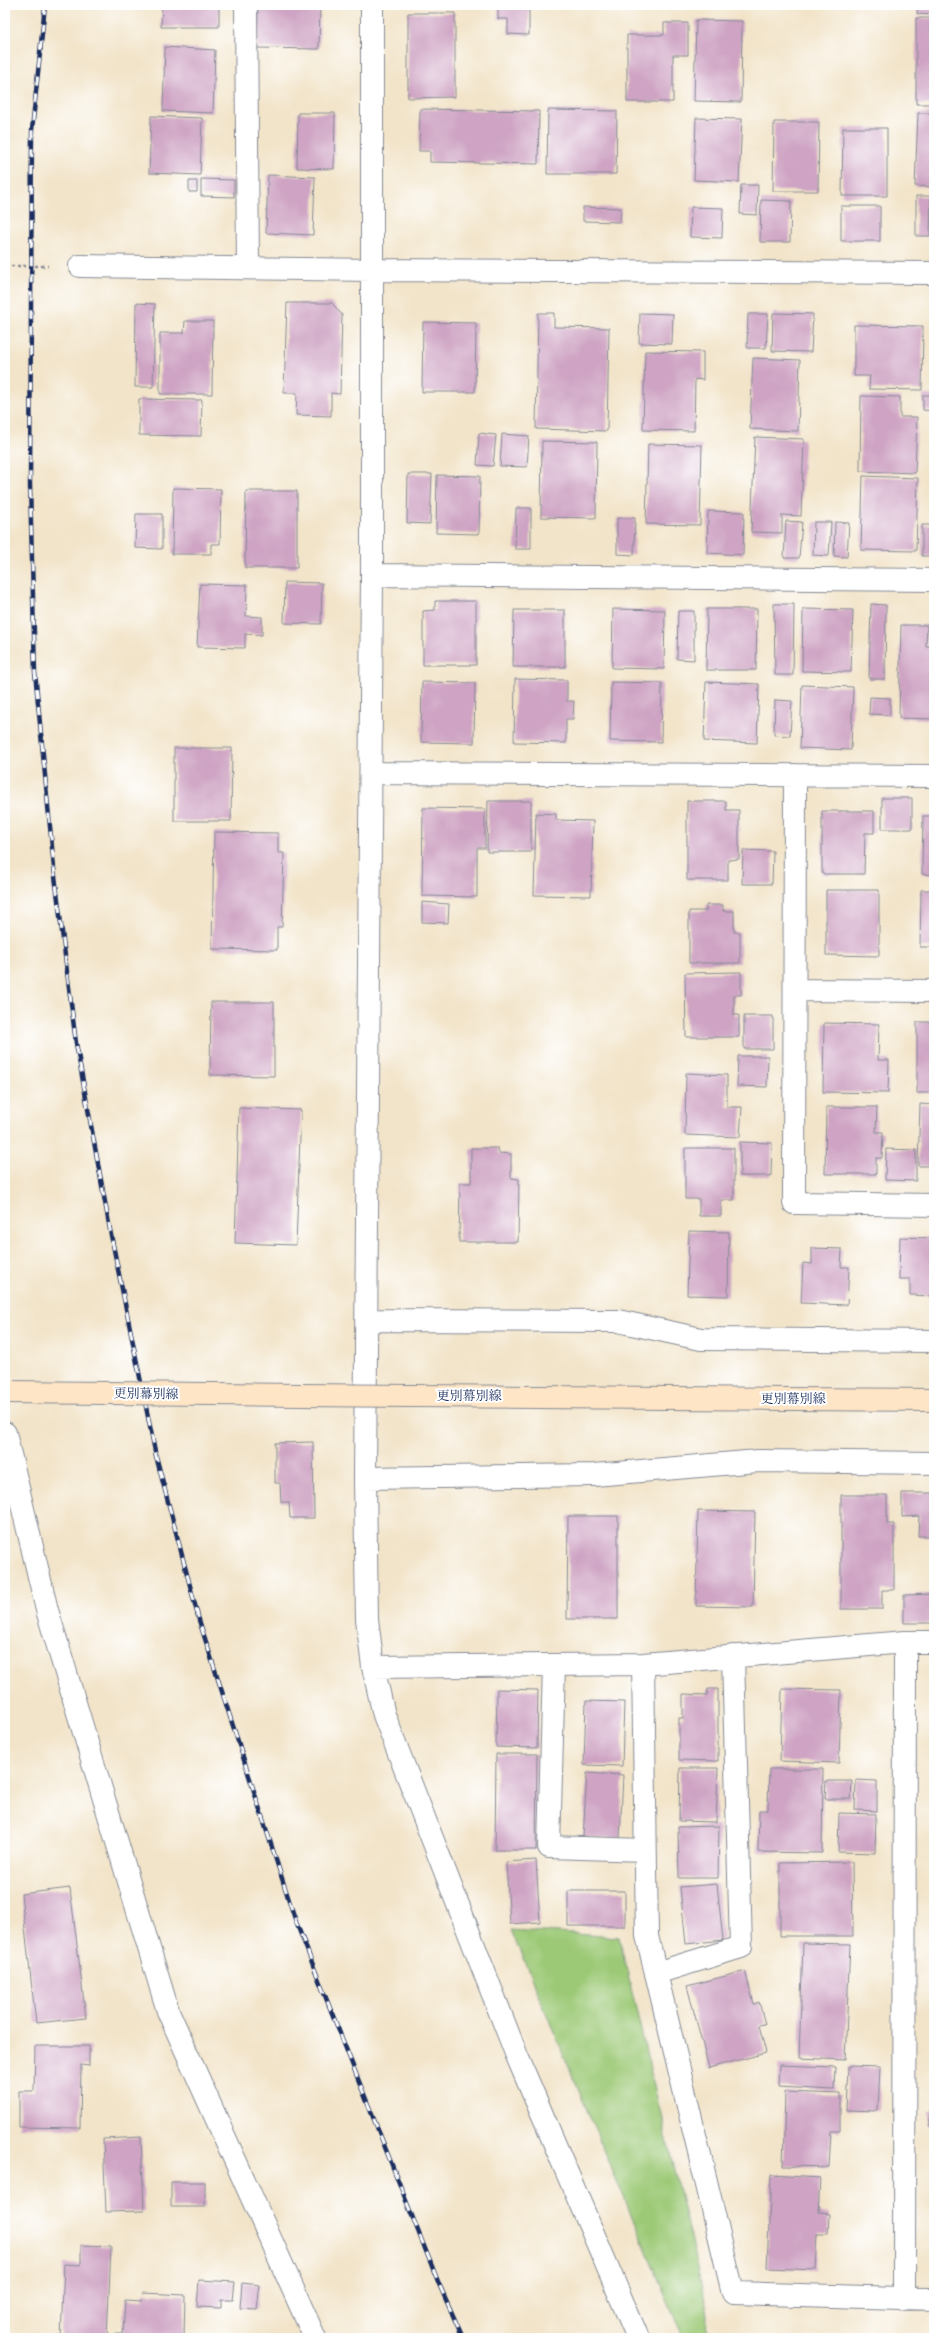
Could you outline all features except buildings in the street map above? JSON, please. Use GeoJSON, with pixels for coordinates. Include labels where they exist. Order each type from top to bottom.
{"type":"FeatureCollection","features":[{"type":"Feature","properties":{"kind":"main road","name":"更別幕別線"},"geometry":{"type":"LineString","coordinates":[[5,1392],[934,1400]]}},
{"type":"Feature","properties":{"kind":"street"},"geometry":{"type":"LineString","coordinates":[[246,5],[248,268]]}},
{"type":"Feature","properties":{"kind":"street"},"geometry":{"type":"LineString","coordinates":[[372,5],[372,575],[365,1478],[367,1619],[373,1667],[384,1716],[517,2056],[638,2338]]}},
{"type":"Feature","properties":{"kind":"street"},"geometry":{"type":"LineString","coordinates":[[80,266],[372,270],[934,273]]}},
{"type":"Feature","properties":{"kind":"street"},"geometry":{"type":"LineString","coordinates":[[372,575],[934,580]]}},
{"type":"Feature","properties":{"kind":"street"},"geometry":{"type":"LineString","coordinates":[[371,773],[934,776]]}},
{"type":"Feature","properties":{"kind":"street"},"geometry":{"type":"LineString","coordinates":[[795,775],[794,1203],[934,1205]]}},
{"type":"Feature","properties":{"kind":"street"},"geometry":{"type":"LineString","coordinates":[[795,990],[934,991]]}},
{"type":"Feature","properties":{"kind":"street"},"geometry":{"type":"LineString","coordinates":[[367,1320],[618,1321],[701,1339],[934,1341]]}},
{"type":"Feature","properties":{"kind":"street"},"geometry":{"type":"LineString","coordinates":[[5,1433],[9,1470],[47,1610],[168,2011],[315,2338]]}},
{"type":"Feature","properties":{"kind":"street"},"geometry":{"type":"LineString","coordinates":[[365,1478],[594,1475],[758,1460],[934,1463]]}},
{"type":"Feature","properties":{"kind":"street"},"geometry":{"type":"LineString","coordinates":[[373,1667],[644,1664],[905,1642],[934,1642]]}},
{"type":"Feature","properties":{"kind":"street"},"geometry":{"type":"LineString","coordinates":[[904,2299],[905,1642]]}},
{"type":"Feature","properties":{"kind":"street"},"geometry":{"type":"LineString","coordinates":[[656,1973],[741,1947],[733,1656]]}},
{"type":"Feature","properties":{"kind":"street"},"geometry":{"type":"LineString","coordinates":[[644,1664],[647,1936],[733,2293],[934,2299]]}},
{"type":"Feature","properties":{"kind":"street"},"geometry":{"type":"LineString","coordinates":[[554,1665],[549,1847],[645,1850]]}},
{"type":"Feature","properties":{"kind":"path"},"geometry":{"type":"LineString","coordinates":[[5,266],[80,266]]}},
{"type":"Feature","properties":{"kind":"green space"},"geometry":{"type":"Polygon","coordinates":[[[511,1930],[619,1937],[708,2314],[707,2338],[683,2338],[511,1930]]]}},
{"type":"Feature","properties":{"kind":"railway"},"geometry":{"type":"LineString","coordinates":[[45,5],[32,130],[30,485],[35,672],[54,868],[76,1043],[111,1235],[156,1456],[199,1620],[296,1922],[439,2284],[463,2338]]}}]}
